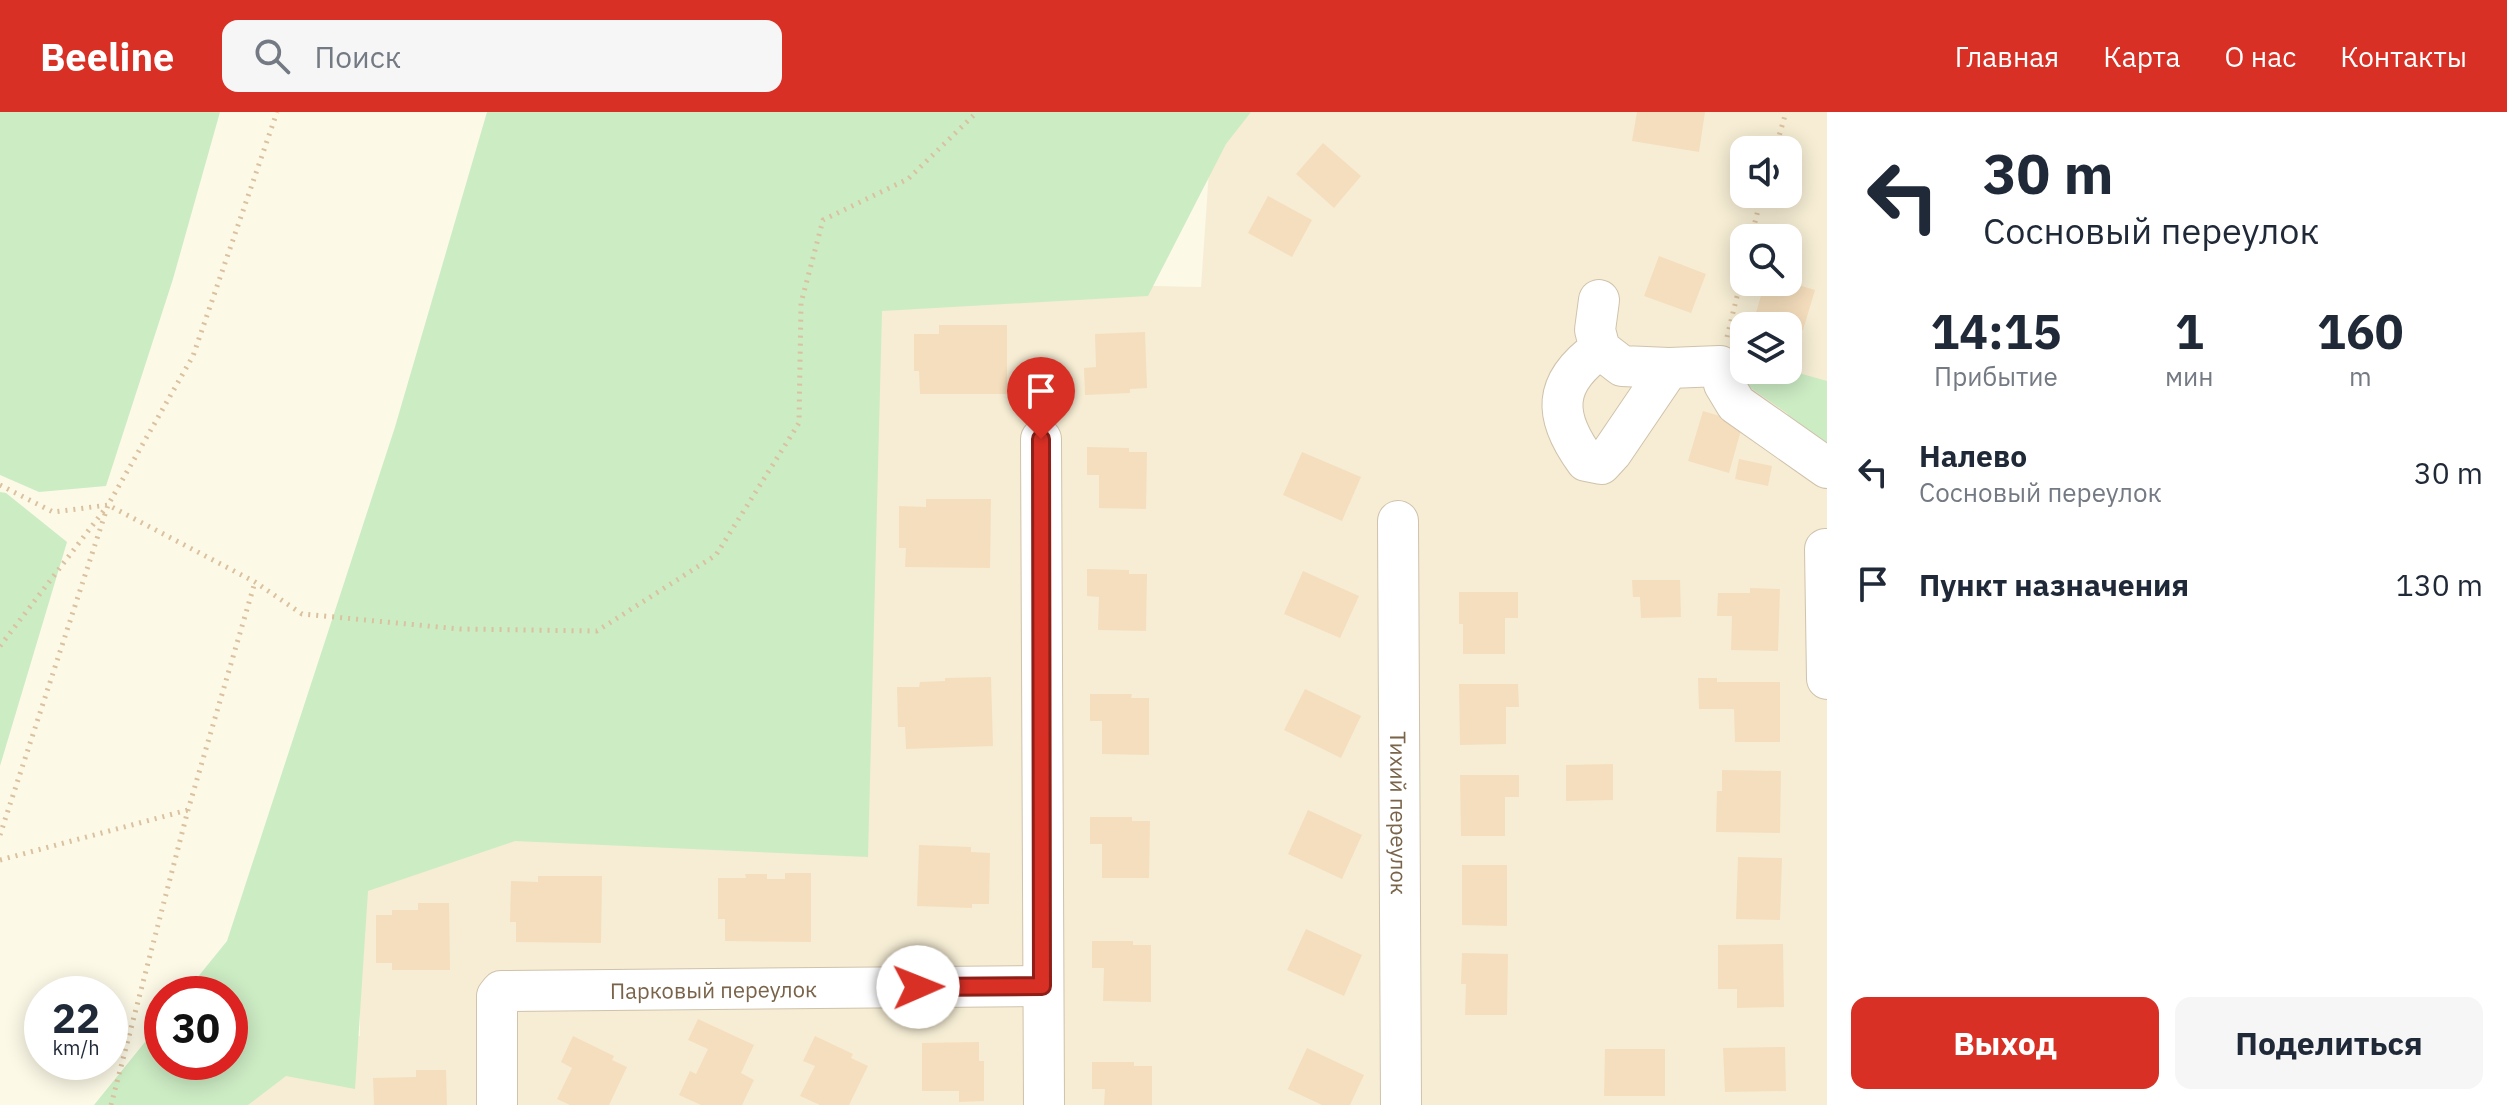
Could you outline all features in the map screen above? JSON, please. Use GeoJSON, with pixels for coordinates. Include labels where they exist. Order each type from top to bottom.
{"type":"FeatureCollection","features":[{"type":"Feature","properties":{"kind":"street"},"geometry":{"type":"LineString","coordinates":[[1599,300],[1595,330],[1600,349],[1622,366],[1720,366],[1724,384],[1736,404],[1827,468]]}},
{"type":"Feature","properties":{"kind":"street"},"geometry":{"type":"LineString","coordinates":[[1600,349],[1585,360],[1565,383],[1563,420],[1573,443],[1586,461],[1601,464],[1612,452],[1669,368]]}},
{"type":"Feature","properties":{"kind":"street"},"geometry":{"type":"LineString","coordinates":[[1041,439],[1044,1105]]}},
{"type":"Feature","properties":{"kind":"street","name":"Тихий переулок"},"geometry":{"type":"LineString","coordinates":[[1398,521],[1401,1105]]}},
{"type":"Feature","properties":{"kind":"street"},"geometry":{"type":"LineString","coordinates":[[1825,549],[1827,679]]}},
{"type":"Feature","properties":{"kind":"street","name":"Парковый переулок"},"geometry":{"type":"LineString","coordinates":[[497,1105],[497,996],[501,991],[1042,986]]}},
{"type":"Feature","properties":{"kind":"path"},"geometry":{"type":"LineString","coordinates":[[0,646],[108,505],[193,356],[277,112]]}},
{"type":"Feature","properties":{"kind":"path"},"geometry":{"type":"LineString","coordinates":[[0,485],[53,512],[108,505],[255,582],[302,614],[460,629],[597,631],[716,555],[799,423],[801,303],[823,220],[908,179],[977,112]]}},
{"type":"Feature","properties":{"kind":"path"},"geometry":{"type":"LineString","coordinates":[[1779,136],[1786,112]]}},
{"type":"Feature","properties":{"kind":"path"},"geometry":{"type":"LineString","coordinates":[[1720,366],[1737,296]]}},
{"type":"Feature","properties":{"kind":"path"},"geometry":{"type":"LineString","coordinates":[[0,835],[108,505]]}},
{"type":"Feature","properties":{"kind":"path"},"geometry":{"type":"LineString","coordinates":[[111,1105],[188,810],[255,582]]}},
{"type":"Feature","properties":{"kind":"path"},"geometry":{"type":"LineString","coordinates":[[0,860],[188,810]]}},
{"type":"Feature","properties":{"kind":"shaded area"},"geometry":{"type":"Polygon","coordinates":[[[1213,112],[1827,112],[1827,1105],[156,1105],[159,1080],[248,1080],[248,1034],[360,1036],[359,815],[852,279],[1201,287],[1213,112]]]}},
{"type":"Feature","properties":{"kind":"green space"},"geometry":{"type":"Polygon","coordinates":[[[0,112],[220,112],[173,279],[106,486],[39,492],[0,475],[0,112]]]}},
{"type":"Feature","properties":{"kind":"green space"},"geometry":{"type":"Polygon","coordinates":[[[487,112],[1251,112],[1226,144],[1148,296],[882,311],[868,857],[515,841],[368,891],[355,1089],[286,1076],[248,1105],[94,1105],[114,1080],[128,1080],[128,1063],[144,1043],[144,1080],[248,1080],[248,976],[199,976],[227,941],[395,427],[487,112]]]}},
{"type":"Feature","properties":{"kind":"green space"},"geometry":{"type":"Polygon","coordinates":[[[1802,374],[1827,381],[1827,459],[1782,426],[1788,414],[1745,384],[1802,384],[1802,374]]]}},
{"type":"Feature","properties":{"kind":"green space"},"geometry":{"type":"Polygon","coordinates":[[[0,492],[6,493],[67,542],[0,766],[0,492]]]}},
{"type":"Feature","properties":{"kind":"building"},"geometry":{"type":"Polygon","coordinates":[[[1637,112],[1705,112],[1699,152],[1632,141],[1637,112]]]}},
{"type":"Feature","properties":{"kind":"building"},"geometry":{"type":"Polygon","coordinates":[[[1323,143],[1361,176],[1334,208],[1296,174],[1323,143]]]}},
{"type":"Feature","properties":{"kind":"building"},"geometry":{"type":"Polygon","coordinates":[[[1268,196],[1312,220],[1292,257],[1248,233],[1268,196]]]}},
{"type":"Feature","properties":{"kind":"building"},"geometry":{"type":"Polygon","coordinates":[[[1659,256],[1706,274],[1691,313],[1644,296],[1659,256]]]}},
{"type":"Feature","properties":{"kind":"building"},"geometry":{"type":"Polygon","coordinates":[[[1802,286],[1815,290],[1803,330],[1802,312],[1756,312],[1761,296],[1802,296],[1802,286]]]}},
{"type":"Feature","properties":{"kind":"building"},"geometry":{"type":"Polygon","coordinates":[[[939,325],[1007,325],[1007,394],[920,394],[919,371],[914,371],[914,334],[939,334],[939,325]]]}},
{"type":"Feature","properties":{"kind":"building"},"geometry":{"type":"Polygon","coordinates":[[[1145,332],[1147,388],[1130,389],[1130,393],[1085,395],[1084,368],[1096,367],[1095,334],[1145,332]]]}},
{"type":"Feature","properties":{"kind":"building"},"geometry":{"type":"Polygon","coordinates":[[[1703,411],[1743,423],[1729,473],[1688,461],[1703,411]]]}},
{"type":"Feature","properties":{"kind":"building"},"geometry":{"type":"Polygon","coordinates":[[[1087,447],[1129,448],[1129,452],[1147,452],[1146,509],[1099,508],[1099,475],[1087,475],[1087,447]]]}},
{"type":"Feature","properties":{"kind":"building"},"geometry":{"type":"Polygon","coordinates":[[[1302,452],[1361,477],[1342,521],[1283,495],[1302,452]]]}},
{"type":"Feature","properties":{"kind":"building"},"geometry":{"type":"Polygon","coordinates":[[[1739,459],[1772,466],[1768,486],[1735,479],[1739,459]]]}},
{"type":"Feature","properties":{"kind":"building"},"geometry":{"type":"Polygon","coordinates":[[[926,499],[991,499],[990,568],[905,567],[906,548],[899,548],[899,506],[926,507],[926,499]]]}},
{"type":"Feature","properties":{"kind":"building"},"geometry":{"type":"Polygon","coordinates":[[[1087,569],[1129,570],[1129,574],[1147,574],[1146,631],[1098,630],[1099,597],[1087,596],[1087,569]]]}},
{"type":"Feature","properties":{"kind":"building"},"geometry":{"type":"Polygon","coordinates":[[[1303,571],[1359,596],[1340,638],[1284,614],[1303,571]]]}},
{"type":"Feature","properties":{"kind":"building"},"geometry":{"type":"Polygon","coordinates":[[[1632,580],[1680,580],[1681,617],[1641,618],[1640,597],[1633,597],[1632,580]]]}},
{"type":"Feature","properties":{"kind":"building"},"geometry":{"type":"Polygon","coordinates":[[[1750,588],[1780,589],[1778,651],[1731,650],[1732,616],[1717,616],[1718,593],[1750,593],[1750,588]]]}},
{"type":"Feature","properties":{"kind":"building"},"geometry":{"type":"Polygon","coordinates":[[[1459,592],[1518,592],[1518,618],[1505,618],[1505,654],[1463,654],[1459,592]]]}},
{"type":"Feature","properties":{"kind":"building"},"geometry":{"type":"Polygon","coordinates":[[[991,677],[993,746],[906,749],[905,727],[898,727],[897,687],[919,687],[920,682],[945,681],[945,678],[991,677]]]}},
{"type":"Feature","properties":{"kind":"building"},"geometry":{"type":"Polygon","coordinates":[[[1698,678],[1717,678],[1717,682],[1780,682],[1780,742],[1735,742],[1734,709],[1699,709],[1698,678]]]}},
{"type":"Feature","properties":{"kind":"building"},"geometry":{"type":"Polygon","coordinates":[[[1459,684],[1518,684],[1519,707],[1506,707],[1506,744],[1460,745],[1459,684]]]}},
{"type":"Feature","properties":{"kind":"building"},"geometry":{"type":"Polygon","coordinates":[[[1305,689],[1361,716],[1341,758],[1284,730],[1305,689]]]}},
{"type":"Feature","properties":{"kind":"building"},"geometry":{"type":"Polygon","coordinates":[[[1090,694],[1132,694],[1131,698],[1149,698],[1149,755],[1102,754],[1102,721],[1090,721],[1090,694]]]}},
{"type":"Feature","properties":{"kind":"building"},"geometry":{"type":"Polygon","coordinates":[[[1613,764],[1613,800],[1566,801],[1566,765],[1613,764]]]}},
{"type":"Feature","properties":{"kind":"building"},"geometry":{"type":"Polygon","coordinates":[[[1722,770],[1781,771],[1780,833],[1716,832],[1717,791],[1722,791],[1722,770]]]}},
{"type":"Feature","properties":{"kind":"building"},"geometry":{"type":"Polygon","coordinates":[[[1460,775],[1519,775],[1519,797],[1505,797],[1505,836],[1461,836],[1460,775]]]}},
{"type":"Feature","properties":{"kind":"building"},"geometry":{"type":"Polygon","coordinates":[[[1308,810],[1362,835],[1342,879],[1288,854],[1308,810]]]}},
{"type":"Feature","properties":{"kind":"building"},"geometry":{"type":"Polygon","coordinates":[[[1090,817],[1132,817],[1132,821],[1150,821],[1149,878],[1102,878],[1102,844],[1090,844],[1090,817]]]}},
{"type":"Feature","properties":{"kind":"building"},"geometry":{"type":"Polygon","coordinates":[[[919,845],[971,847],[971,852],[990,853],[989,904],[972,904],[972,908],[917,906],[919,845]]]}},
{"type":"Feature","properties":{"kind":"building"},"geometry":{"type":"Polygon","coordinates":[[[1738,857],[1782,858],[1780,920],[1736,919],[1738,857]]]}},
{"type":"Feature","properties":{"kind":"building"},"geometry":{"type":"Polygon","coordinates":[[[1462,865],[1507,865],[1507,926],[1462,925],[1462,865]]]}},
{"type":"Feature","properties":{"kind":"building"},"geometry":{"type":"Polygon","coordinates":[[[785,873],[811,873],[811,942],[725,941],[725,919],[718,919],[718,878],[767,874],[767,879],[785,879],[785,873]]]}},
{"type":"Feature","properties":{"kind":"building"},"geometry":{"type":"Polygon","coordinates":[[[538,876],[602,876],[601,943],[516,942],[516,922],[510,922],[511,881],[538,882],[538,876]]]}},
{"type":"Feature","properties":{"kind":"building"},"geometry":{"type":"Polygon","coordinates":[[[418,903],[449,903],[450,970],[392,970],[392,963],[376,963],[376,915],[392,915],[392,910],[418,910],[418,903]]]}},
{"type":"Feature","properties":{"kind":"building"},"geometry":{"type":"Polygon","coordinates":[[[1306,929],[1362,955],[1344,996],[1287,970],[1306,929]]]}},
{"type":"Feature","properties":{"kind":"building"},"geometry":{"type":"Polygon","coordinates":[[[1092,941],[1133,941],[1133,945],[1151,945],[1151,1002],[1103,1001],[1104,968],[1092,968],[1092,941]]]}},
{"type":"Feature","properties":{"kind":"building"},"geometry":{"type":"Polygon","coordinates":[[[1783,944],[1784,1007],[1737,1008],[1737,989],[1718,989],[1718,945],[1783,944]]]}},
{"type":"Feature","properties":{"kind":"building"},"geometry":{"type":"Polygon","coordinates":[[[1462,953],[1508,954],[1507,1015],[1465,1015],[1466,984],[1461,984],[1462,953]]]}},
{"type":"Feature","properties":{"kind":"building"},"geometry":{"type":"Polygon","coordinates":[[[698,1019],[754,1045],[741,1073],[754,1080],[742,1105],[701,1105],[679,1095],[690,1071],[696,1074],[708,1049],[688,1040],[698,1019]]]}},
{"type":"Feature","properties":{"kind":"building"},"geometry":{"type":"Polygon","coordinates":[[[573,1036],[614,1056],[612,1060],[627,1067],[609,1105],[570,1105],[557,1099],[572,1068],[561,1062],[573,1036]]]}},
{"type":"Feature","properties":{"kind":"building"},"geometry":{"type":"Polygon","coordinates":[[[815,1036],[853,1054],[851,1058],[868,1066],[849,1105],[820,1105],[800,1096],[815,1066],[803,1061],[815,1036]]]}},
{"type":"Feature","properties":{"kind":"building"},"geometry":{"type":"Polygon","coordinates":[[[979,1042],[979,1061],[984,1061],[984,1101],[959,1102],[959,1091],[922,1091],[922,1043],[979,1042]]]}},
{"type":"Feature","properties":{"kind":"building"},"geometry":{"type":"Polygon","coordinates":[[[1785,1047],[1786,1091],[1725,1092],[1723,1048],[1785,1047]]]}},
{"type":"Feature","properties":{"kind":"building"},"geometry":{"type":"Polygon","coordinates":[[[1307,1048],[1364,1075],[1350,1105],[1322,1105],[1288,1089],[1307,1048]]]}},
{"type":"Feature","properties":{"kind":"building"},"geometry":{"type":"Polygon","coordinates":[[[1605,1049],[1665,1049],[1665,1096],[1604,1096],[1605,1049]]]}},
{"type":"Feature","properties":{"kind":"building"},"geometry":{"type":"Polygon","coordinates":[[[1092,1062],[1134,1062],[1134,1066],[1152,1066],[1152,1105],[1104,1105],[1105,1089],[1092,1089],[1092,1062]]]}},
{"type":"Feature","properties":{"kind":"building"},"geometry":{"type":"Polygon","coordinates":[[[416,1070],[446,1070],[447,1105],[374,1105],[373,1078],[416,1077],[416,1070]]]}},
{"type":"Feature","properties":{"kind":"route"},"geometry":{"type":"LineString","coordinates":[[918,987],[1042,986],[1041,439]]}}]}
